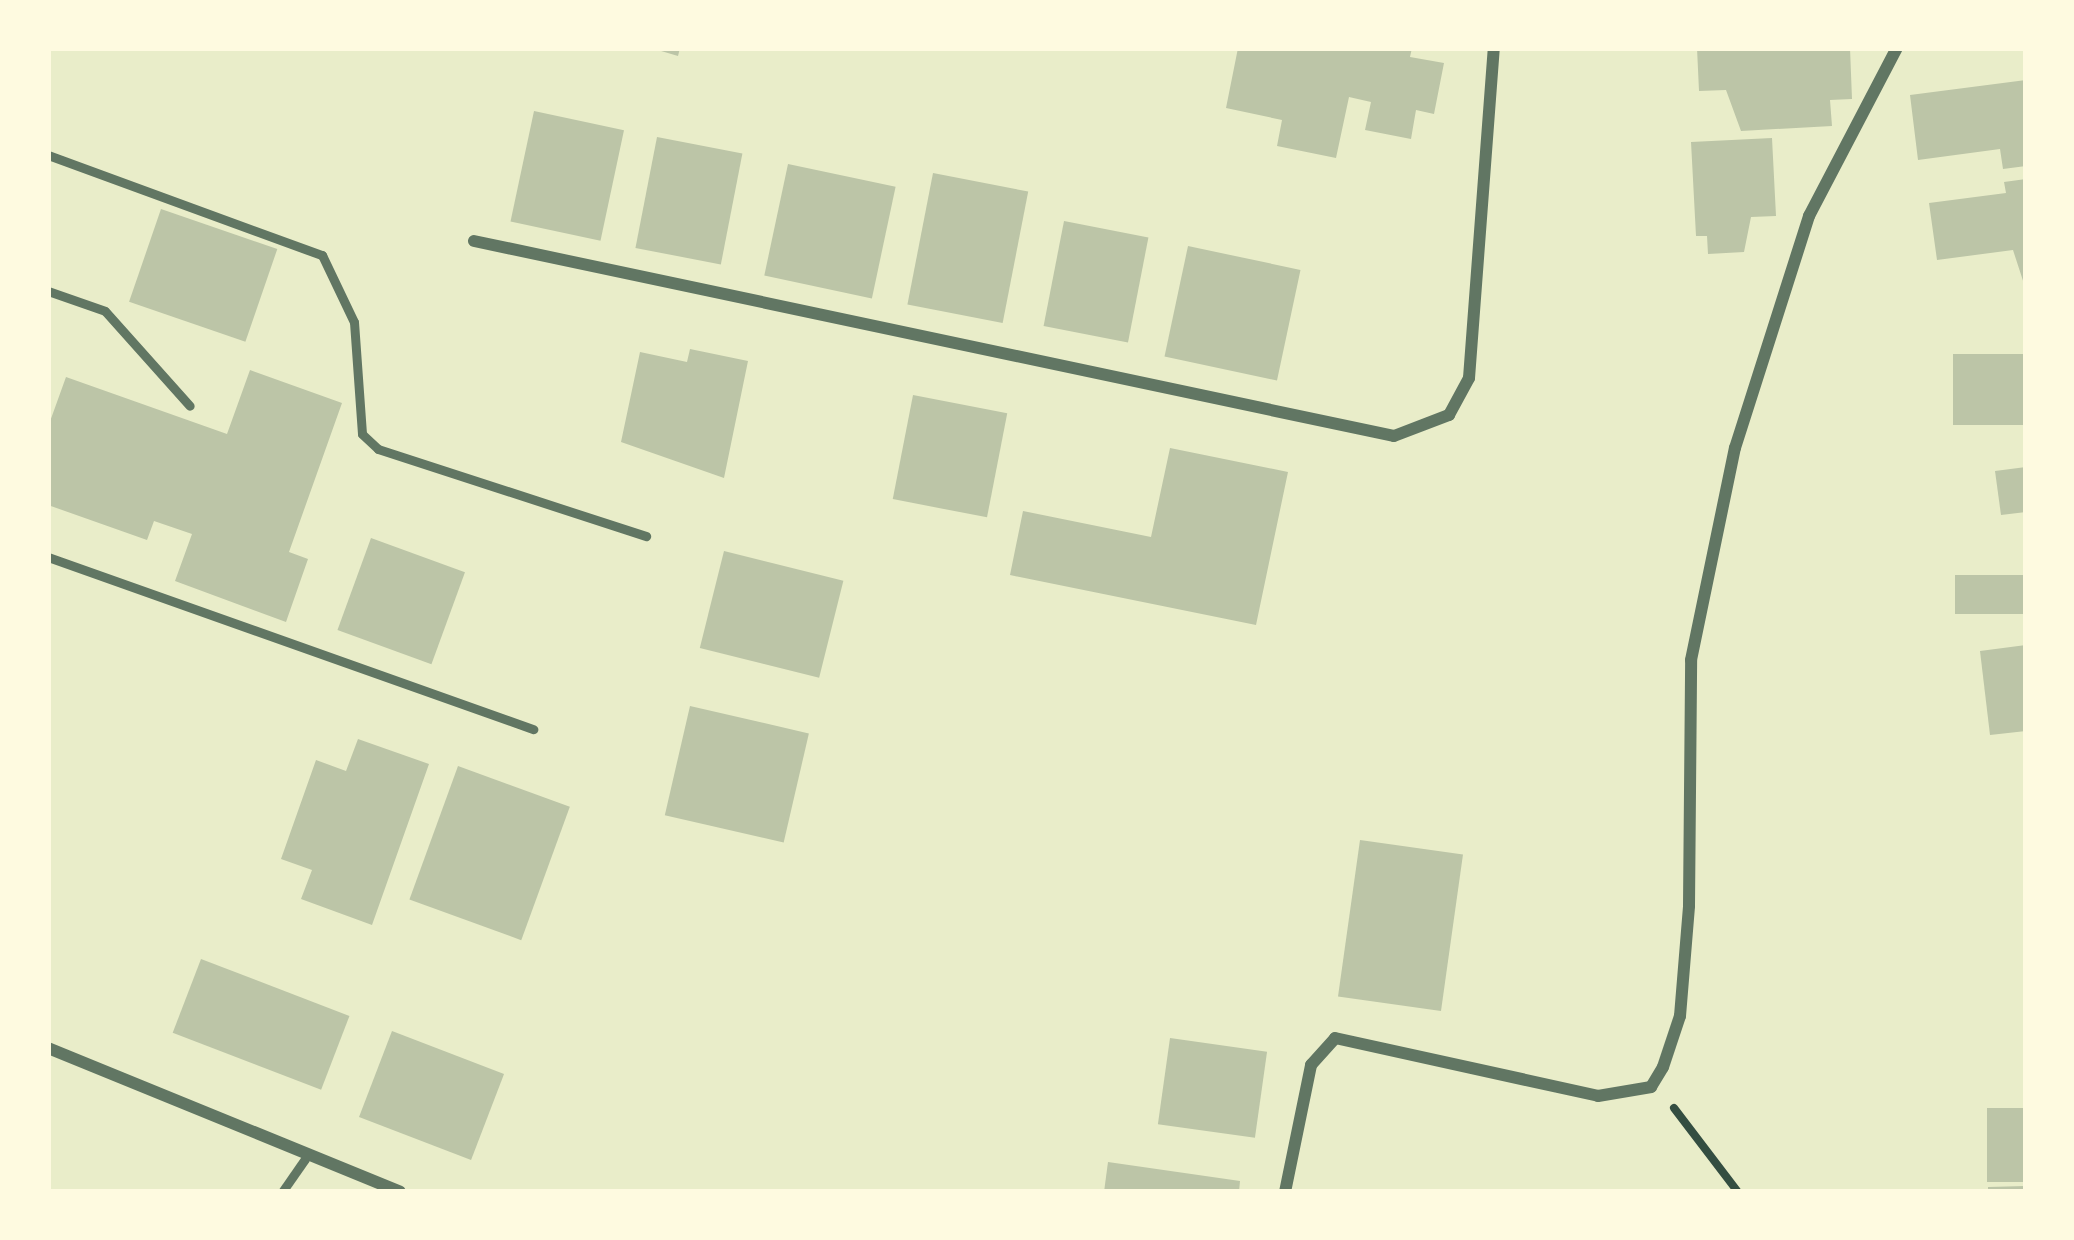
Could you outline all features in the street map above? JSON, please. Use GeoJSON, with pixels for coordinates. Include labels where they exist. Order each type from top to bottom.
{"type":"FeatureCollection","features":[{"type":"Feature","properties":{"kind":"street"},"geometry":{"type":"LineString","coordinates":[[473,241],[1394,436],[1449,415],[1469,378],[1494,48]]}},
{"type":"Feature","properties":{"kind":"street"},"geometry":{"type":"LineString","coordinates":[[1286,1192],[1311,1065],[1335,1038],[1598,1096],[1651,1087],[1680,1016],[1690,660],[1735,448],[1809,216],[1897,48]]}},
{"type":"Feature","properties":{"kind":"street"},"geometry":{"type":"LineString","coordinates":[[48,1048],[305,1159],[400,1192]]}},
{"type":"Feature","properties":{"kind":"lane"},"geometry":{"type":"LineString","coordinates":[[48,155],[322,255],[354,322],[362,434],[378,448],[646,536]]}},
{"type":"Feature","properties":{"kind":"lane"},"geometry":{"type":"LineString","coordinates":[[48,291],[105,311],[190,406]]}},
{"type":"Feature","properties":{"kind":"lane"},"geometry":{"type":"LineString","coordinates":[[48,557],[533,729]]}},
{"type":"Feature","properties":{"kind":"lane"},"geometry":{"type":"LineString","coordinates":[[282,1192],[305,1159]]}},
{"type":"Feature","properties":{"kind":"path"},"geometry":{"type":"LineString","coordinates":[[1651,1087],[1701,1132],[1738,1192]]}},
{"type":"Feature","properties":{"kind":"building"},"geometry":{"type":"Polygon","coordinates":[[[651,48],[680,48],[678,56],[651,48]]]}},
{"type":"Feature","properties":{"kind":"building"},"geometry":{"type":"Polygon","coordinates":[[[1238,48],[1412,48],[1410,57],[1444,63],[1434,114],[1416,110],[1411,139],[1365,130],[1371,102],[1349,97],[1336,158],[1277,146],[1282,120],[1226,108],[1238,48]]]}},
{"type":"Feature","properties":{"kind":"building"},"geometry":{"type":"Polygon","coordinates":[[[1697,48],[1850,48],[1852,99],[1830,100],[1832,126],[1741,131],[1726,90],[1699,91],[1697,48]]]}},
{"type":"Feature","properties":{"kind":"building"},"geometry":{"type":"Polygon","coordinates":[[[2026,80],[2026,166],[2003,169],[2000,149],[1918,160],[1910,95],[2026,80]]]}},
{"type":"Feature","properties":{"kind":"building"},"geometry":{"type":"Polygon","coordinates":[[[534,111],[624,130],[600,241],[511,222],[534,111]]]}},
{"type":"Feature","properties":{"kind":"building"},"geometry":{"type":"Polygon","coordinates":[[[657,137],[742,154],[721,265],[635,248],[657,137]]]}},
{"type":"Feature","properties":{"kind":"building"},"geometry":{"type":"Polygon","coordinates":[[[1772,138],[1776,216],[1751,217],[1744,252],[1708,254],[1707,236],[1696,236],[1691,142],[1772,138]]]}},
{"type":"Feature","properties":{"kind":"building"},"geometry":{"type":"Polygon","coordinates":[[[788,164],[896,187],[872,298],[764,276],[788,164]]]}},
{"type":"Feature","properties":{"kind":"building"},"geometry":{"type":"Polygon","coordinates":[[[933,173],[1028,192],[1003,323],[907,305],[933,173]]]}},
{"type":"Feature","properties":{"kind":"building"},"geometry":{"type":"Polygon","coordinates":[[[2026,179],[2026,290],[2013,250],[1937,260],[1929,203],[2006,193],[2004,182],[2026,179]]]}},
{"type":"Feature","properties":{"kind":"building"},"geometry":{"type":"Polygon","coordinates":[[[161,209],[277,249],[245,342],[129,302],[161,209]]]}},
{"type":"Feature","properties":{"kind":"building"},"geometry":{"type":"Polygon","coordinates":[[[1064,221],[1148,237],[1128,342],[1044,326],[1064,221]]]}},
{"type":"Feature","properties":{"kind":"building"},"geometry":{"type":"Polygon","coordinates":[[[1188,246],[1300,270],[1277,380],[1165,357],[1188,246]]]}},
{"type":"Feature","properties":{"kind":"building"},"geometry":{"type":"Polygon","coordinates":[[[690,349],[748,361],[724,478],[621,442],[640,352],[687,362],[690,349]]]}},
{"type":"Feature","properties":{"kind":"building"},"geometry":{"type":"Polygon","coordinates":[[[1953,354],[2026,354],[2026,425],[1953,425],[1953,354]]]}},
{"type":"Feature","properties":{"kind":"building"},"geometry":{"type":"Polygon","coordinates":[[[250,370],[342,403],[289,552],[308,559],[286,622],[175,581],[192,534],[154,521],[147,540],[48,505],[48,427],[66,377],[227,434],[250,370]]]}},
{"type":"Feature","properties":{"kind":"building"},"geometry":{"type":"Polygon","coordinates":[[[913,395],[1007,413],[987,517],[893,499],[913,395]]]}},
{"type":"Feature","properties":{"kind":"building"},"geometry":{"type":"Polygon","coordinates":[[[1170,448],[1288,472],[1256,625],[1010,575],[1023,511],[1151,537],[1170,448]]]}},
{"type":"Feature","properties":{"kind":"building"},"geometry":{"type":"Polygon","coordinates":[[[2026,467],[2026,512],[2001,515],[1995,471],[2026,467]]]}},
{"type":"Feature","properties":{"kind":"building"},"geometry":{"type":"Polygon","coordinates":[[[371,538],[465,572],[431,664],[337,630],[371,538]]]}},
{"type":"Feature","properties":{"kind":"building"},"geometry":{"type":"Polygon","coordinates":[[[724,551],[843,581],[819,678],[700,648],[724,551]]]}},
{"type":"Feature","properties":{"kind":"building"},"geometry":{"type":"Polygon","coordinates":[[[1955,575],[2026,575],[2026,614],[1955,614],[1955,575]]]}},
{"type":"Feature","properties":{"kind":"building"},"geometry":{"type":"Polygon","coordinates":[[[2026,645],[2026,731],[1990,735],[1980,651],[2026,645]]]}},
{"type":"Feature","properties":{"kind":"building"},"geometry":{"type":"Polygon","coordinates":[[[690,706],[809,733],[784,843],[665,815],[690,706]]]}},
{"type":"Feature","properties":{"kind":"building"},"geometry":{"type":"Polygon","coordinates":[[[358,739],[429,764],[372,925],[301,899],[312,870],[281,859],[316,760],[346,771],[358,739]]]}},
{"type":"Feature","properties":{"kind":"building"},"geometry":{"type":"Polygon","coordinates":[[[458,766],[570,807],[521,940],[409,899],[458,766]]]}},
{"type":"Feature","properties":{"kind":"building"},"geometry":{"type":"Polygon","coordinates":[[[1360,840],[1463,854],[1441,1011],[1338,996],[1360,840]]]}},
{"type":"Feature","properties":{"kind":"building"},"geometry":{"type":"Polygon","coordinates":[[[201,959],[349,1016],[321,1090],[173,1033],[201,959]]]}},
{"type":"Feature","properties":{"kind":"building"},"geometry":{"type":"Polygon","coordinates":[[[392,1031],[504,1074],[471,1160],[359,1117],[392,1031]]]}},
{"type":"Feature","properties":{"kind":"building"},"geometry":{"type":"Polygon","coordinates":[[[1170,1038],[1267,1052],[1255,1138],[1158,1124],[1170,1038]]]}},
{"type":"Feature","properties":{"kind":"building"},"geometry":{"type":"Polygon","coordinates":[[[1987,1108],[2026,1108],[2026,1182],[1987,1182],[1987,1108]]]}},
{"type":"Feature","properties":{"kind":"building"},"geometry":{"type":"Polygon","coordinates":[[[1108,1162],[1240,1181],[1239,1192],[1104,1192],[1108,1162]]]}},
{"type":"Feature","properties":{"kind":"building"},"geometry":{"type":"Polygon","coordinates":[[[2026,1186],[2026,1192],[1988,1192],[1988,1187],[2026,1186]]]}}]}
